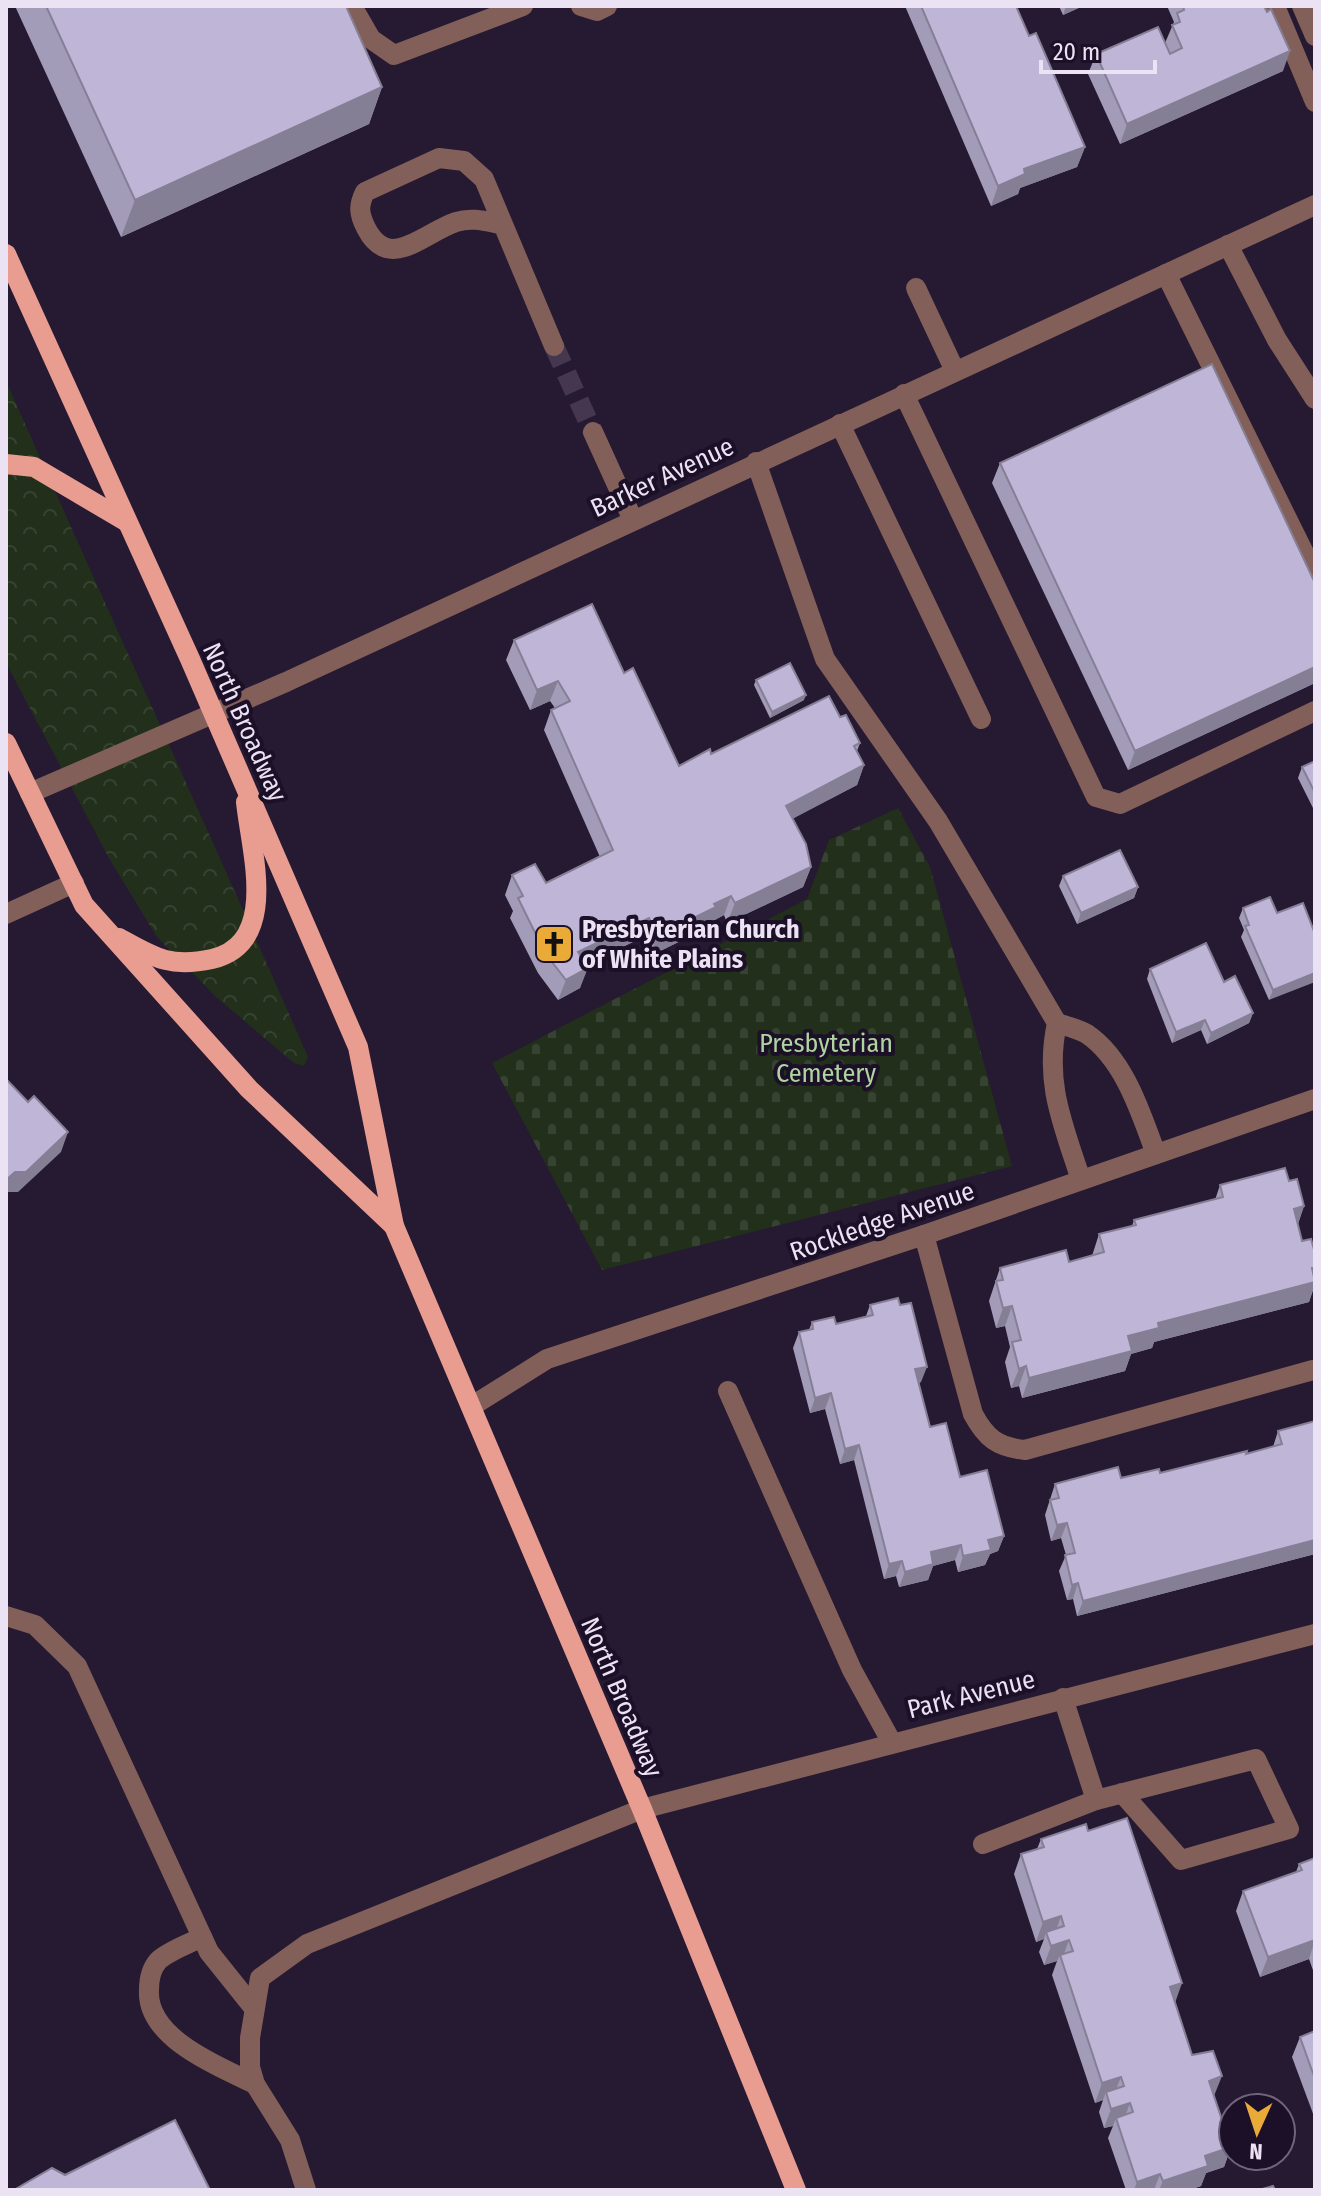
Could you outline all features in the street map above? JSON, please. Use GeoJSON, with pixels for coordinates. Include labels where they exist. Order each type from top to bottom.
{"type":"FeatureCollection","features":[{"type":"Feature","properties":{"kind":"main road","name":"North Broadway"},"geometry":{"type":"LineString","coordinates":[[6,254],[213,714],[358,1047],[394,1226],[642,1809],[796,2190]]}},
{"type":"Feature","properties":{"kind":"main road"},"geometry":{"type":"LineString","coordinates":[[6,464],[34,467],[127,522]]}},
{"type":"Feature","properties":{"kind":"main road","name":"North Broadway"},"geometry":{"type":"LineString","coordinates":[[6,743],[84,905],[249,1089],[394,1226]]}},
{"type":"Feature","properties":{"kind":"main road"},"geometry":{"type":"LineString","coordinates":[[84,905],[116,937],[171,964],[226,956],[243,944],[254,921],[257,899],[243,783]]}},
{"type":"Feature","properties":{"kind":"street"},"geometry":{"type":"LineString","coordinates":[[352,6],[371,39],[394,55],[523,6]]}},
{"type":"Feature","properties":{"kind":"street"},"geometry":{"type":"LineString","coordinates":[[581,6],[597,11],[607,6]]}},
{"type":"Feature","properties":{"kind":"street"},"geometry":{"type":"LineString","coordinates":[[1275,6],[1315,102]]}},
{"type":"Feature","properties":{"kind":"street"},"geometry":{"type":"LineString","coordinates":[[1302,6],[1315,36]]}},
{"type":"Feature","properties":{"kind":"street"},"geometry":{"type":"LineString","coordinates":[[500,224],[474,219],[458,221],[395,250],[383,249],[374,243],[361,217],[359,203],[365,192],[439,158],[464,161],[484,179],[500,224],[554,346]]}},
{"type":"Feature","properties":{"kind":"street","name":"Barker Avenue"},"geometry":{"type":"LineString","coordinates":[[30,793],[213,714],[1315,205]]}},
{"type":"Feature","properties":{"kind":"street"},"geometry":{"type":"LineString","coordinates":[[1228,245],[1277,340],[1315,399]]}},
{"type":"Feature","properties":{"kind":"street"},"geometry":{"type":"LineString","coordinates":[[1166,274],[1315,575]]}},
{"type":"Feature","properties":{"kind":"street"},"geometry":{"type":"LineString","coordinates":[[916,288],[955,371]]}},
{"type":"Feature","properties":{"kind":"street"},"geometry":{"type":"LineString","coordinates":[[904,394],[1096,797],[1120,804],[1315,711]]}},
{"type":"Feature","properties":{"kind":"street"},"geometry":{"type":"LineString","coordinates":[[840,424],[981,719]]}},
{"type":"Feature","properties":{"kind":"street"},"geometry":{"type":"LineString","coordinates":[[593,432],[633,520]]}},
{"type":"Feature","properties":{"kind":"street"},"geometry":{"type":"LineString","coordinates":[[756,462],[825,659],[938,821],[1057,1023],[1087,1034],[1109,1058],[1130,1089],[1156,1154]]}},
{"type":"Feature","properties":{"kind":"street"},"geometry":{"type":"LineString","coordinates":[[6,914],[74,883]]}},
{"type":"Feature","properties":{"kind":"street"},"geometry":{"type":"LineString","coordinates":[[1057,1023],[1050,1054],[1053,1092],[1081,1180]]}},
{"type":"Feature","properties":{"kind":"street","name":"Rockledge Avenue"},"geometry":{"type":"LineString","coordinates":[[472,1406],[547,1359],[924,1235],[1315,1099]]}},
{"type":"Feature","properties":{"kind":"street"},"geometry":{"type":"LineString","coordinates":[[924,1235],[973,1414],[985,1436],[1004,1448],[1025,1450],[1313,1370]]}},
{"type":"Feature","properties":{"kind":"street"},"geometry":{"type":"LineString","coordinates":[[728,1391],[852,1670],[891,1741]]}},
{"type":"Feature","properties":{"kind":"street"},"geometry":{"type":"LineString","coordinates":[[6,1616],[35,1625],[77,1666],[209,1952],[253,2007],[250,2067],[255,2084],[290,2140],[306,2190]]}},
{"type":"Feature","properties":{"kind":"street","name":"Park Avenue"},"geometry":{"type":"LineString","coordinates":[[253,2007],[260,1978],[307,1944],[642,1809],[891,1741],[1315,1634]]}},
{"type":"Feature","properties":{"kind":"street"},"geometry":{"type":"LineString","coordinates":[[1063,1698],[1096,1800]]}},
{"type":"Feature","properties":{"kind":"street"},"geometry":{"type":"LineString","coordinates":[[983,1844],[1096,1800],[1122,1793],[1256,1759],[1289,1829],[1181,1860],[1122,1793]]}},
{"type":"Feature","properties":{"kind":"street"},"geometry":{"type":"LineString","coordinates":[[202,1937],[158,1961],[149,1979],[148,1998],[154,2017],[170,2035],[191,2050],[255,2084]]}},
{"type":"Feature","properties":{"kind":"green space"},"geometry":{"type":"Polygon","coordinates":[[[6,381],[308,1057],[304,1066],[294,1063],[216,997],[157,937],[110,860],[6,663],[6,381]]]}},
{"type":"Feature","properties":{"kind":"green space","name":"Presbyterian Cemetery"},"geometry":{"type":"Polygon","coordinates":[[[898,808],[930,867],[1012,1166],[602,1270],[492,1063],[807,899],[829,840],[898,808]]]}},
{"type":"Feature","properties":{"kind":"building"},"geometry":{"type":"Polygon","coordinates":[[[46,6],[346,6],[382,87],[135,200],[46,6]]]}},
{"type":"Feature","properties":{"kind":"building"},"geometry":{"type":"Polygon","coordinates":[[[921,6],[1016,6],[1029,36],[1036,33],[1085,147],[1024,169],[1025,174],[998,186],[921,6]]]}},
{"type":"Feature","properties":{"kind":"building"},"geometry":{"type":"Polygon","coordinates":[[[1183,6],[1264,6],[1267,12],[1271,9],[1290,51],[1127,124],[1096,54],[1158,27],[1170,54],[1182,48],[1172,25],[1180,22],[1177,13],[1184,10],[1183,6]]]}},
{"type":"Feature","properties":{"kind":"building"},"geometry":{"type":"Polygon","coordinates":[[[1212,364],[1315,583],[1315,667],[1135,751],[1000,463],[1212,364]]]}},
{"type":"Feature","properties":{"kind":"building"},"geometry":{"type":"Polygon","coordinates":[[[592,604],[624,673],[633,668],[679,766],[710,749],[711,754],[829,696],[840,717],[846,715],[860,743],[854,746],[864,765],[786,806],[806,844],[811,867],[735,903],[731,896],[714,904],[716,907],[657,936],[649,918],[578,952],[588,968],[566,980],[545,953],[518,898],[523,896],[512,875],[535,864],[546,883],[613,850],[551,710],[570,701],[558,681],[537,690],[514,640],[592,604]]]}},
{"type":"Feature","properties":{"kind":"building"},"geometry":{"type":"Polygon","coordinates":[[[790,663],[806,695],[772,712],[756,680],[790,663]]]}},
{"type":"Feature","properties":{"kind":"building"},"geometry":{"type":"Polygon","coordinates":[[[1315,761],[1315,793],[1302,767],[1315,761]]]}},
{"type":"Feature","properties":{"kind":"building"},"geometry":{"type":"Polygon","coordinates":[[[1120,850],[1138,887],[1081,913],[1063,876],[1120,850]]]}},
{"type":"Feature","properties":{"kind":"building"},"geometry":{"type":"Polygon","coordinates":[[[1270,897],[1277,913],[1303,903],[1315,934],[1315,973],[1273,990],[1245,926],[1249,925],[1243,908],[1270,897]]]}},
{"type":"Feature","properties":{"kind":"building"},"geometry":{"type":"Polygon","coordinates":[[[1206,943],[1224,982],[1235,976],[1253,1013],[1211,1033],[1205,1020],[1176,1032],[1150,969],[1206,943]]]}},
{"type":"Feature","properties":{"kind":"building"},"geometry":{"type":"Polygon","coordinates":[[[6,1079],[28,1102],[34,1096],[68,1132],[26,1172],[15,1172],[6,1180],[6,1079]]]}},
{"type":"Feature","properties":{"kind":"building"},"geometry":{"type":"Polygon","coordinates":[[[1285,1168],[1289,1181],[1297,1179],[1304,1206],[1294,1209],[1302,1241],[1311,1239],[1315,1253],[1315,1268],[1312,1268],[1315,1282],[1158,1323],[1159,1328],[1128,1336],[1132,1351],[1029,1378],[1026,1366],[1019,1369],[1012,1342],[1021,1340],[1012,1306],[1003,1308],[996,1281],[1003,1280],[1000,1268],[1066,1250],[1069,1262],[1104,1252],[1099,1234],[1136,1225],[1134,1220],[1223,1197],[1220,1185],[1285,1168]]]}},
{"type":"Feature","properties":{"kind":"building"},"geometry":{"type":"Polygon","coordinates":[[[898,1298],[900,1305],[911,1303],[927,1367],[915,1369],[930,1427],[946,1423],[960,1477],[987,1470],[1004,1536],[988,1540],[991,1550],[963,1556],[961,1545],[931,1552],[933,1564],[905,1572],[902,1561],[889,1564],[859,1445],[845,1449],[831,1393],[815,1398],[799,1332],[813,1329],[812,1322],[834,1317],[836,1324],[873,1315],[870,1305],[898,1298]]]}},
{"type":"Feature","properties":{"kind":"building"},"geometry":{"type":"Polygon","coordinates":[[[1315,1421],[1315,1540],[1083,1601],[1078,1583],[1072,1585],[1065,1555],[1075,1553],[1067,1523],[1057,1525],[1050,1500],[1059,1498],[1055,1484],[1118,1467],[1121,1478],[1159,1469],[1160,1473],[1247,1451],[1246,1454],[1282,1444],[1278,1431],[1315,1421]]]}},
{"type":"Feature","properties":{"kind":"building"},"geometry":{"type":"Polygon","coordinates":[[[1127,1818],[1182,1983],[1170,1987],[1192,2055],[1213,2051],[1222,2076],[1209,2081],[1217,2105],[1217,2152],[1205,2156],[1208,2166],[1163,2181],[1160,2174],[1137,2182],[1116,2118],[1133,2112],[1130,2103],[1111,2109],[1106,2092],[1124,2086],[1121,2077],[1102,2083],[1060,1955],[1073,1951],[1069,1940],[1051,1946],[1046,1932],[1064,1926],[1061,1916],[1043,1922],[1021,1854],[1044,1847],[1041,1839],[1086,1824],[1088,1831],[1127,1818]]]}},
{"type":"Feature","properties":{"kind":"building"},"geometry":{"type":"Polygon","coordinates":[[[1315,1858],[1315,1940],[1268,1957],[1243,1891],[1302,1870],[1299,1864],[1315,1858]]]}},
{"type":"Feature","properties":{"kind":"building"},"geometry":{"type":"Polygon","coordinates":[[[1315,2031],[1315,2079],[1300,2037],[1315,2031]]]}},
{"type":"Feature","properties":{"kind":"building"},"geometry":{"type":"Polygon","coordinates":[[[175,2120],[210,2190],[14,2190],[52,2168],[65,2175],[175,2120]]]}},
{"type":"Feature","properties":{"kind":"tunnel"},"geometry":{"type":"LineString","coordinates":[[554,346],[593,432]]}},
{"type":"Feature","properties":{"kind":"place","name":"Presbyterian Church of White Plains"},"geometry":{"type":"Point","coordinates":[554,944]}}]}
